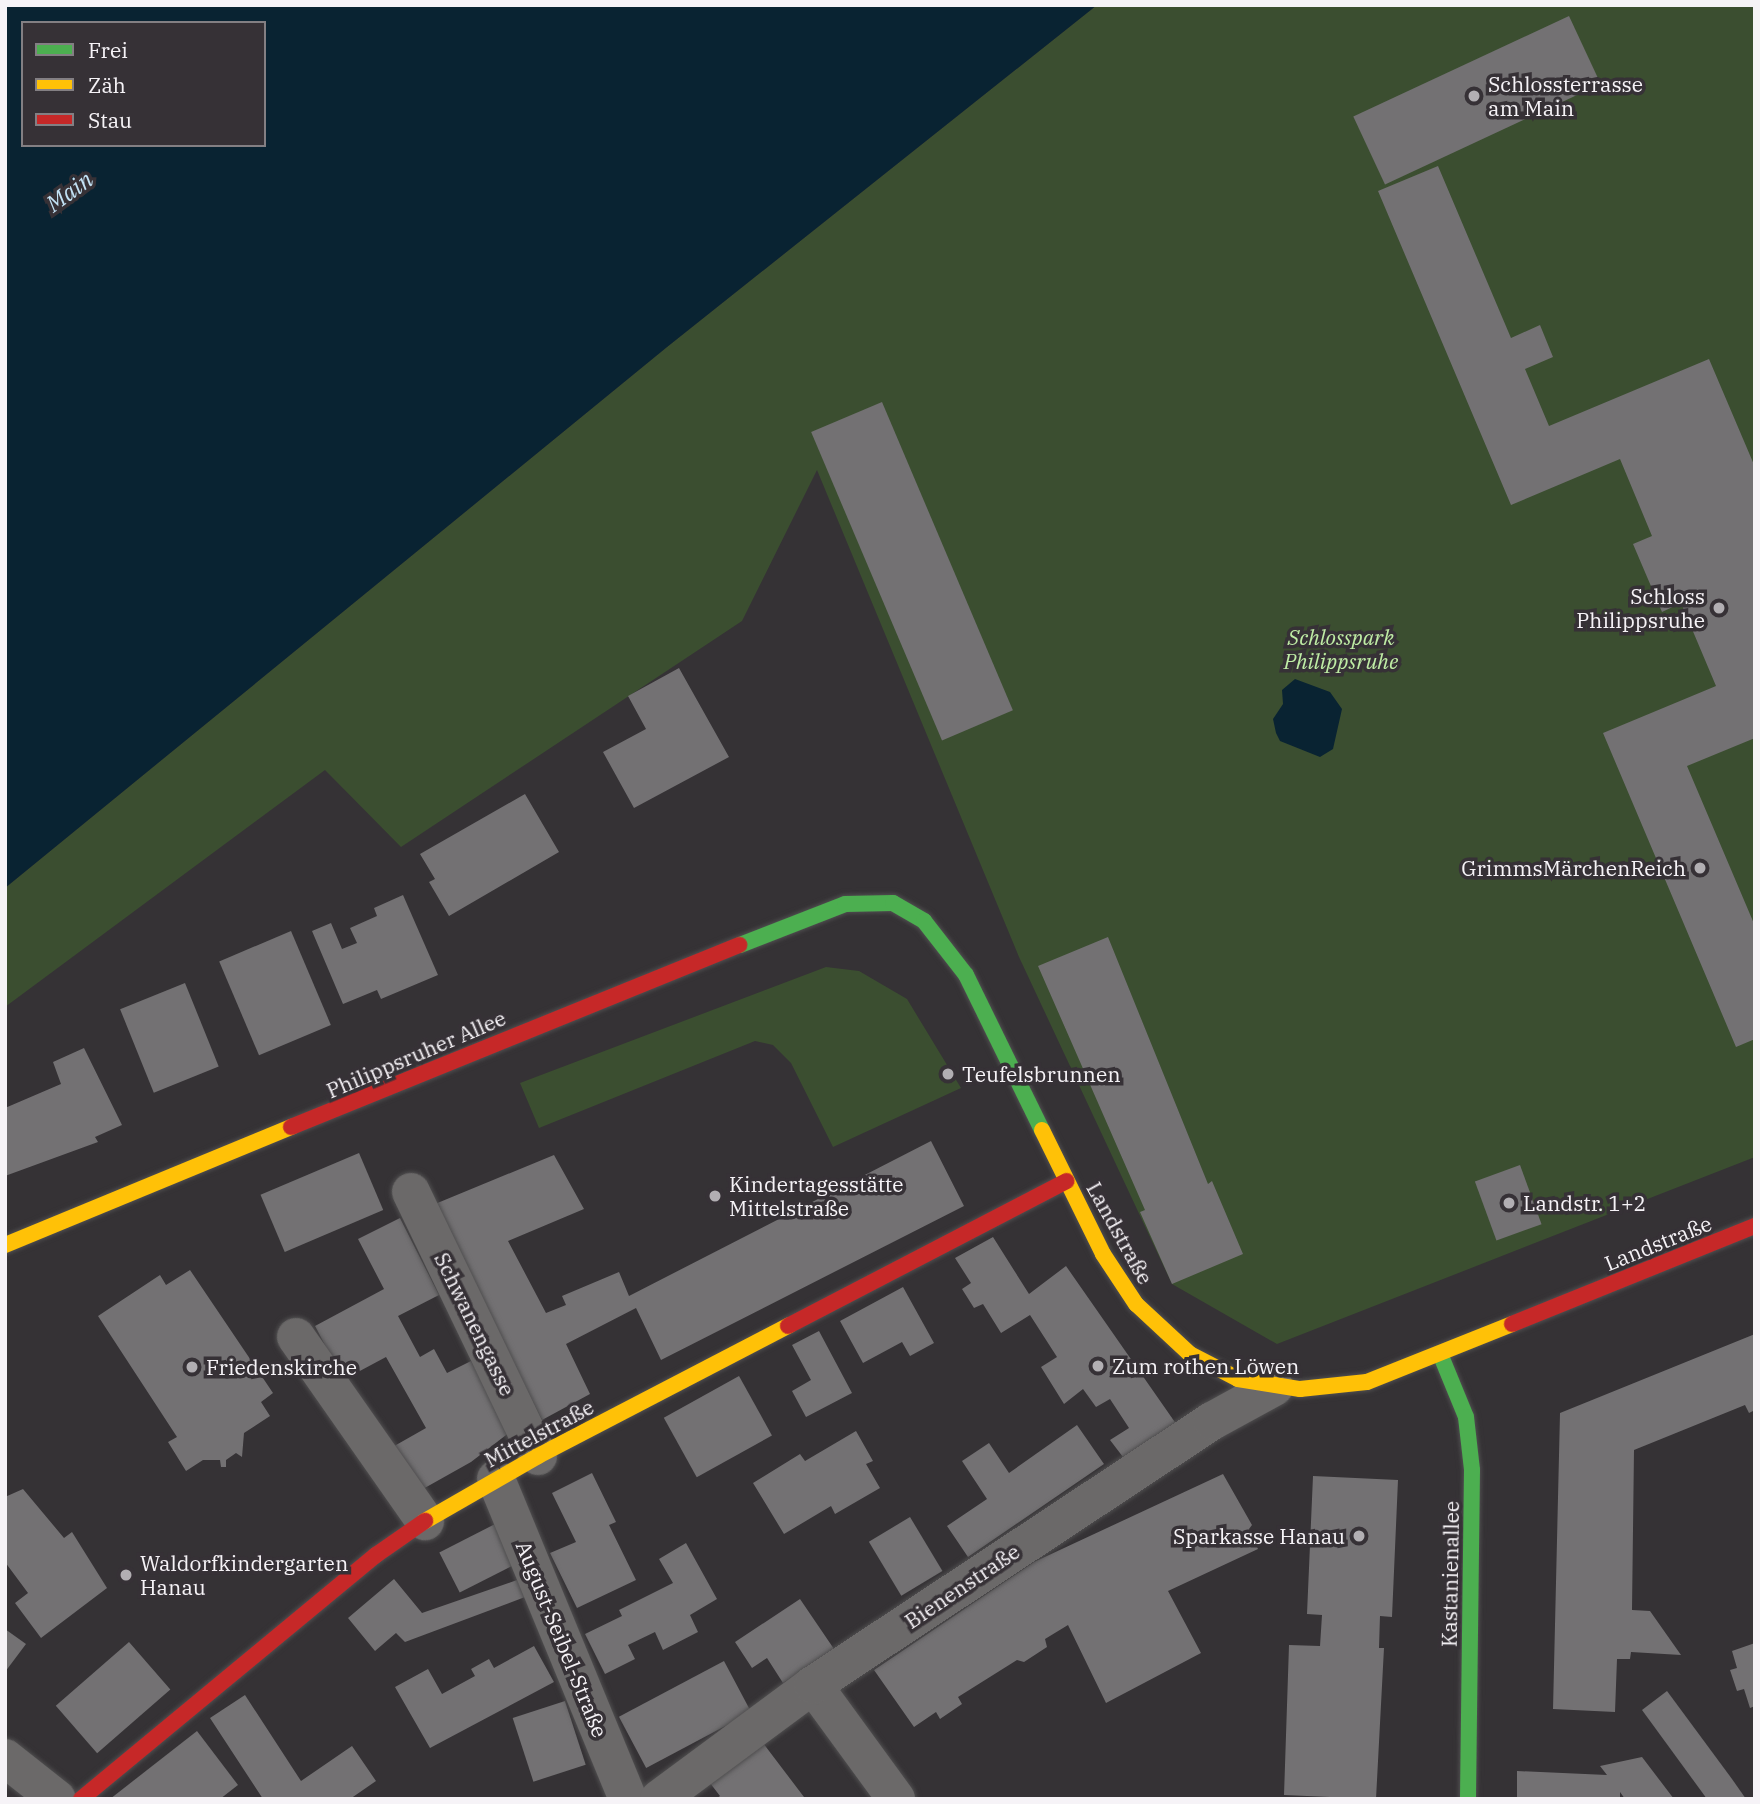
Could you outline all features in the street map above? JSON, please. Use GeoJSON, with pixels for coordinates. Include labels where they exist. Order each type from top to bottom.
{"type":"FeatureCollection","features":[{"type":"Feature","properties":{"kind":"main road","name":"Landstraße"},"geometry":{"type":"LineString","coordinates":[[845,904],[893,903],[924,921],[946,944],[966,975],[1103,1254],[1136,1304],[1163,1333],[1210,1367],[1274,1387],[1333,1388],[1367,1382],[1441,1356],[1755,1226]]}},
{"type":"Feature","properties":{"kind":"main road","name":"Philippsruher Allee"},"geometry":{"type":"LineString","coordinates":[[5,1245],[845,904]]}},
{"type":"Feature","properties":{"kind":"main road","name":"Mittelstraße"},"geometry":{"type":"LineString","coordinates":[[81,1799],[376,1555],[425,1521],[538,1456],[1067,1181]]}},
{"type":"Feature","properties":{"kind":"main road","name":"Kastanienallee"},"geometry":{"type":"LineString","coordinates":[[1441,1356],[1463,1406],[1472,1470],[1468,1799]]}},
{"type":"Feature","properties":{"kind":"street","name":"Schwanengasse"},"geometry":{"type":"LineString","coordinates":[[411,1192],[538,1456]]}},
{"type":"Feature","properties":{"kind":"street"},"geometry":{"type":"LineString","coordinates":[[296,1337],[425,1521]]}},
{"type":"Feature","properties":{"kind":"street","name":"Bienenstraße"},"geometry":{"type":"LineString","coordinates":[[659,1799],[813,1685],[1201,1428],[1274,1387]]}},
{"type":"Feature","properties":{"kind":"street","name":"August-Seibel-Straße"},"geometry":{"type":"LineString","coordinates":[[496,1479],[628,1799]]}},
{"type":"Feature","properties":{"kind":"street"},"geometry":{"type":"LineString","coordinates":[[813,1685],[896,1799]]}},
{"type":"Feature","properties":{"kind":"street"},"geometry":{"type":"LineString","coordinates":[[5,1758],[57,1799]]}},
{"type":"Feature","properties":{"kind":"green space","name":"Schlosspark Philippsruhe"},"geometry":{"type":"Polygon","coordinates":[[[1097,5],[1755,5],[1755,1157],[1277,1344],[1172,1284],[1019,957],[817,470],[742,621],[401,847],[325,770],[5,1007],[5,888],[667,347],[1097,5]]]}},
{"type":"Feature","properties":{"kind":"green space"},"geometry":{"type":"Polygon","coordinates":[[[826,967],[859,971],[907,999],[961,1088],[833,1147],[791,1063],[773,1045],[755,1041],[539,1128],[520,1083],[826,967]]]}},
{"type":"Feature","properties":{"kind":"water","name":"Main"},"geometry":{"type":"Polygon","coordinates":[[[5,5],[1097,5],[667,347],[5,888],[5,5]]]}},
{"type":"Feature","properties":{"kind":"water"},"geometry":{"type":"Polygon","coordinates":[[[1295,679],[1330,692],[1342,709],[1333,749],[1320,757],[1280,741],[1276,733],[1273,719],[1283,704],[1282,690],[1295,679]]]}},
{"type":"Feature","properties":{"kind":"building","name":"Schlossterrasse am Main"},"geometry":{"type":"Polygon","coordinates":[[[1569,16],[1601,84],[1385,185],[1353,117],[1569,16]]]}},
{"type":"Feature","properties":{"kind":"building","name":"Schloss Philippsruhe"},"geometry":{"type":"Polygon","coordinates":[[[1438,166],[1511,338],[1540,325],[1553,357],[1525,369],[1549,426],[1709,359],[1755,467],[1755,738],[1687,766],[1755,926],[1755,1039],[1736,1047],[1603,733],[1716,686],[1681,603],[1662,612],[1633,544],[1652,536],[1620,459],[1511,505],[1378,191],[1438,166]]]}},
{"type":"Feature","properties":{"kind":"building"},"geometry":{"type":"Polygon","coordinates":[[[882,402],[1013,710],[942,740],[811,432],[882,402]]]}},
{"type":"Feature","properties":{"kind":"building"},"geometry":{"type":"Polygon","coordinates":[[[679,668],[729,757],[634,808],[603,752],[646,729],[628,696],[679,668]]]}},
{"type":"Feature","properties":{"kind":"building"},"geometry":{"type":"Polygon","coordinates":[[[525,794],[559,852],[449,916],[429,882],[435,879],[420,854],[525,794]]]}},
{"type":"Feature","properties":{"kind":"building"},"geometry":{"type":"Polygon","coordinates":[[[403,895],[438,975],[381,999],[377,990],[343,1004],[312,931],[331,923],[342,949],[357,943],[350,928],[377,916],[374,908],[403,895]]]}},
{"type":"Feature","properties":{"kind":"building"},"geometry":{"type":"Polygon","coordinates":[[[291,931],[331,1025],[259,1055],[219,961],[291,931]]]}},
{"type":"Feature","properties":{"kind":"building"},"geometry":{"type":"Polygon","coordinates":[[[1108,937],[1208,1184],[1212,1181],[1243,1254],[1172,1284],[1140,1212],[1145,1210],[1038,966],[1108,937]]]}},
{"type":"Feature","properties":{"kind":"building"},"geometry":{"type":"Polygon","coordinates":[[[185,983],[219,1066],[154,1093],[120,1009],[185,983]]]}},
{"type":"Feature","properties":{"kind":"building"},"geometry":{"type":"Polygon","coordinates":[[[84,1048],[122,1125],[95,1137],[98,1142],[5,1176],[5,1108],[61,1084],[53,1062],[84,1048]]]}},
{"type":"Feature","properties":{"kind":"building"},"geometry":{"type":"Polygon","coordinates":[[[931,1141],[964,1206],[661,1360],[636,1308],[566,1344],[590,1394],[542,1420],[435,1204],[554,1155],[584,1209],[508,1241],[546,1313],[566,1305],[562,1296],[619,1272],[629,1296],[931,1141]]]}},
{"type":"Feature","properties":{"kind":"building"},"geometry":{"type":"Polygon","coordinates":[[[359,1153],[383,1210],[285,1252],[261,1195],[359,1153]]]}},
{"type":"Feature","properties":{"kind":"building","name":"Landstr. 1+2"},"geometry":{"type":"Polygon","coordinates":[[[1520,1165],[1542,1224],[1496,1241],[1475,1181],[1520,1165]]]}},
{"type":"Feature","properties":{"kind":"building"},"geometry":{"type":"Polygon","coordinates":[[[400,1218],[439,1295],[398,1316],[420,1357],[434,1349],[447,1373],[471,1361],[510,1432],[471,1462],[414,1494],[389,1449],[426,1428],[386,1357],[343,1380],[315,1326],[384,1289],[358,1239],[400,1218]]]}},
{"type":"Feature","properties":{"kind":"building"},"geometry":{"type":"Polygon","coordinates":[[[993,1237],[1029,1294],[1066,1266],[1179,1428],[1126,1461],[1110,1440],[1129,1428],[1110,1399],[1096,1407],[1083,1389],[1064,1404],[1041,1367],[1057,1357],[1030,1315],[1001,1333],[983,1304],[974,1308],[962,1289],[971,1283],[955,1258],[993,1237]]]}},
{"type":"Feature","properties":{"kind":"building","name":"Friedenskirche"},"geometry":{"type":"Polygon","coordinates":[[[190,1270],[273,1393],[261,1402],[270,1416],[244,1433],[242,1457],[236,1453],[226,1460],[226,1467],[221,1467],[220,1460],[203,1460],[186,1471],[168,1442],[177,1437],[98,1316],[160,1275],[166,1285],[190,1270]]]}},
{"type":"Feature","properties":{"kind":"building"},"geometry":{"type":"Polygon","coordinates":[[[903,1287],[934,1343],[910,1356],[902,1342],[863,1363],[840,1321],[903,1287]]]}},
{"type":"Feature","properties":{"kind":"building"},"geometry":{"type":"Polygon","coordinates":[[[819,1331],[852,1393],[806,1417],[792,1391],[811,1380],[792,1345],[819,1331]]]}},
{"type":"Feature","properties":{"kind":"building"},"geometry":{"type":"Polygon","coordinates":[[[1755,1334],[1755,1410],[1749,1413],[1745,1405],[1634,1450],[1632,1610],[1650,1611],[1681,1655],[1631,1652],[1630,1659],[1617,1659],[1615,1712],[1553,1709],[1560,1413],[1755,1334]]]}},
{"type":"Feature","properties":{"kind":"building"},"geometry":{"type":"Polygon","coordinates":[[[739,1376],[772,1435],[697,1477],[664,1418],[739,1376]]]}},
{"type":"Feature","properties":{"kind":"building"},"geometry":{"type":"Polygon","coordinates":[[[1077,1425],[1104,1464],[968,1557],[947,1526],[987,1499],[962,1461],[989,1443],[1009,1473],[1077,1425]]]}},
{"type":"Feature","properties":{"kind":"building"},"geometry":{"type":"Polygon","coordinates":[[[856,1431],[873,1461],[866,1464],[880,1488],[835,1514],[831,1506],[784,1534],[753,1483],[800,1454],[805,1461],[856,1431]]]}},
{"type":"Feature","properties":{"kind":"building"},"geometry":{"type":"Polygon","coordinates":[[[592,1473],[616,1522],[609,1525],[636,1580],[577,1608],[550,1553],[576,1542],[552,1493],[592,1473]]]}},
{"type":"Feature","properties":{"kind":"building"},"geometry":{"type":"Polygon","coordinates":[[[1223,1474],[1252,1525],[1249,1529],[1258,1549],[1168,1591],[1201,1653],[1106,1703],[1068,1625],[1045,1639],[1047,1647],[1024,1662],[1017,1660],[958,1697],[962,1704],[940,1719],[936,1712],[914,1727],[874,1670],[1034,1562],[1223,1474]]]}},
{"type":"Feature","properties":{"kind":"building"},"geometry":{"type":"Polygon","coordinates":[[[1313,1476],[1398,1480],[1392,1617],[1380,1616],[1379,1648],[1384,1648],[1376,1799],[1284,1795],[1289,1645],[1320,1646],[1322,1615],[1307,1614],[1313,1476]]]}},
{"type":"Feature","properties":{"kind":"building"},"geometry":{"type":"Polygon","coordinates":[[[23,1489],[64,1538],[72,1532],[107,1588],[41,1638],[15,1603],[28,1593],[5,1562],[5,1497],[23,1489]]]}},
{"type":"Feature","properties":{"kind":"building"},"geometry":{"type":"Polygon","coordinates":[[[910,1517],[942,1571],[901,1596],[869,1542],[910,1517]]]}},
{"type":"Feature","properties":{"kind":"building"},"geometry":{"type":"Polygon","coordinates":[[[499,1522],[519,1562],[460,1593],[439,1552],[499,1522]]]}},
{"type":"Feature","properties":{"kind":"building"},"geometry":{"type":"Polygon","coordinates":[[[686,1543],[717,1599],[690,1615],[698,1632],[663,1650],[655,1632],[628,1645],[635,1659],[605,1674],[585,1634],[622,1616],[619,1610],[673,1583],[659,1559],[686,1543]]]}},
{"type":"Feature","properties":{"kind":"building"},"geometry":{"type":"Polygon","coordinates":[[[394,1579],[422,1613],[517,1580],[525,1597],[405,1642],[396,1633],[375,1651],[348,1618],[394,1579]]]}},
{"type":"Feature","properties":{"kind":"building"},"geometry":{"type":"Polygon","coordinates":[[[800,1599],[834,1649],[783,1683],[767,1658],[752,1668],[735,1642],[800,1599]]]}},
{"type":"Feature","properties":{"kind":"building"},"geometry":{"type":"Polygon","coordinates":[[[5,1629],[26,1644],[5,1672],[5,1629]]]}},
{"type":"Feature","properties":{"kind":"building"},"geometry":{"type":"Polygon","coordinates":[[[129,1642],[170,1690],[97,1753],[56,1706],[129,1642]]]}},
{"type":"Feature","properties":{"kind":"building"},"geometry":{"type":"Polygon","coordinates":[[[1755,1643],[1755,1706],[1750,1708],[1744,1689],[1737,1691],[1730,1670],[1737,1668],[1732,1651],[1755,1643]]]}},
{"type":"Feature","properties":{"kind":"building"},"geometry":{"type":"Polygon","coordinates":[[[534,1646],[554,1682],[430,1748],[395,1687],[428,1669],[442,1694],[475,1676],[471,1669],[489,1659],[494,1668],[534,1646]]]}},
{"type":"Feature","properties":{"kind":"building"},"geometry":{"type":"Polygon","coordinates":[[[724,1661],[751,1712],[646,1768],[619,1717],[724,1661]]]}},
{"type":"Feature","properties":{"kind":"building"},"geometry":{"type":"Polygon","coordinates":[[[1667,1691],[1746,1799],[1707,1799],[1642,1710],[1667,1691]]]}},
{"type":"Feature","properties":{"kind":"building"},"geometry":{"type":"Polygon","coordinates":[[[245,1695],[301,1781],[352,1746],[376,1781],[350,1799],[263,1799],[210,1718],[245,1695]]]}},
{"type":"Feature","properties":{"kind":"building"},"geometry":{"type":"Polygon","coordinates":[[[565,1701],[586,1765],[533,1782],[513,1718],[565,1701]]]}},
{"type":"Feature","properties":{"kind":"building"},"geometry":{"type":"Polygon","coordinates":[[[197,1731],[238,1785],[220,1799],[110,1799],[197,1731]]]}},
{"type":"Feature","properties":{"kind":"building"},"geometry":{"type":"Polygon","coordinates":[[[763,1743],[804,1797],[716,1799],[720,1796],[710,1783],[763,1743]]]}},
{"type":"Feature","properties":{"kind":"building"},"geometry":{"type":"Polygon","coordinates":[[[1642,1757],[1674,1799],[1625,1799],[1620,1792],[1620,1799],[1517,1799],[1517,1771],[1607,1775],[1600,1766],[1642,1757]]]}},
{"type":"Feature","properties":{"kind":"traffic: fast"},"geometry":{"type":"LineString","coordinates":[[740,945],[845,904],[893,903],[924,921],[966,975],[1042,1130]]}},
{"type":"Feature","properties":{"kind":"traffic: fast"},"geometry":{"type":"LineString","coordinates":[[1441,1356],[1466,1417],[1472,1470],[1468,1799]]}},
{"type":"Feature","properties":{"kind":"traffic: slow"},"geometry":{"type":"LineString","coordinates":[[5,1245],[291,1127]]}},
{"type":"Feature","properties":{"kind":"traffic: slow"},"geometry":{"type":"LineString","coordinates":[[1042,1130],[1103,1254],[1136,1304],[1190,1354],[1238,1379],[1300,1389],[1367,1382],[1512,1324]]}},
{"type":"Feature","properties":{"kind":"traffic: slow"},"geometry":{"type":"LineString","coordinates":[[425,1521],[538,1456],[788,1326]]}},
{"type":"Feature","properties":{"kind":"traffic: jam"},"geometry":{"type":"LineString","coordinates":[[291,1127],[740,945]]}},
{"type":"Feature","properties":{"kind":"traffic: jam"},"geometry":{"type":"LineString","coordinates":[[788,1326],[1067,1181]]}},
{"type":"Feature","properties":{"kind":"traffic: jam"},"geometry":{"type":"LineString","coordinates":[[1512,1324],[1755,1226]]}},
{"type":"Feature","properties":{"kind":"traffic: jam"},"geometry":{"type":"LineString","coordinates":[[81,1799],[376,1555],[425,1521]]}},
{"type":"Feature","properties":{"kind":"place","name":"Schlossterrasse am Main"},"geometry":{"type":"Point","coordinates":[1474,96]}},
{"type":"Feature","properties":{"kind":"place","name":"Schloss Philippsruhe"},"geometry":{"type":"Point","coordinates":[1719,608]}},
{"type":"Feature","properties":{"kind":"place","name":"GrimmsMärchenReich"},"geometry":{"type":"Point","coordinates":[1700,868]}},
{"type":"Feature","properties":{"kind":"place","name":"Teufelsbrunnen"},"geometry":{"type":"Point","coordinates":[948,1074]}},
{"type":"Feature","properties":{"kind":"place","name":"Kindertagesstätte Mittelstraße"},"geometry":{"type":"Point","coordinates":[715,1196]}},
{"type":"Feature","properties":{"kind":"place","name":"Landstr. 1+2"},"geometry":{"type":"Point","coordinates":[1509,1203]}},
{"type":"Feature","properties":{"kind":"place","name":"Zum rothen Löwen"},"geometry":{"type":"Point","coordinates":[1098,1366]}},
{"type":"Feature","properties":{"kind":"place","name":"Friedenskirche"},"geometry":{"type":"Point","coordinates":[192,1367]}},
{"type":"Feature","properties":{"kind":"place","name":"Sparkasse Hanau"},"geometry":{"type":"Point","coordinates":[1359,1536]}},
{"type":"Feature","properties":{"kind":"place","name":"Waldorfkindergarten Hanau"},"geometry":{"type":"Point","coordinates":[126,1575]}}]}
